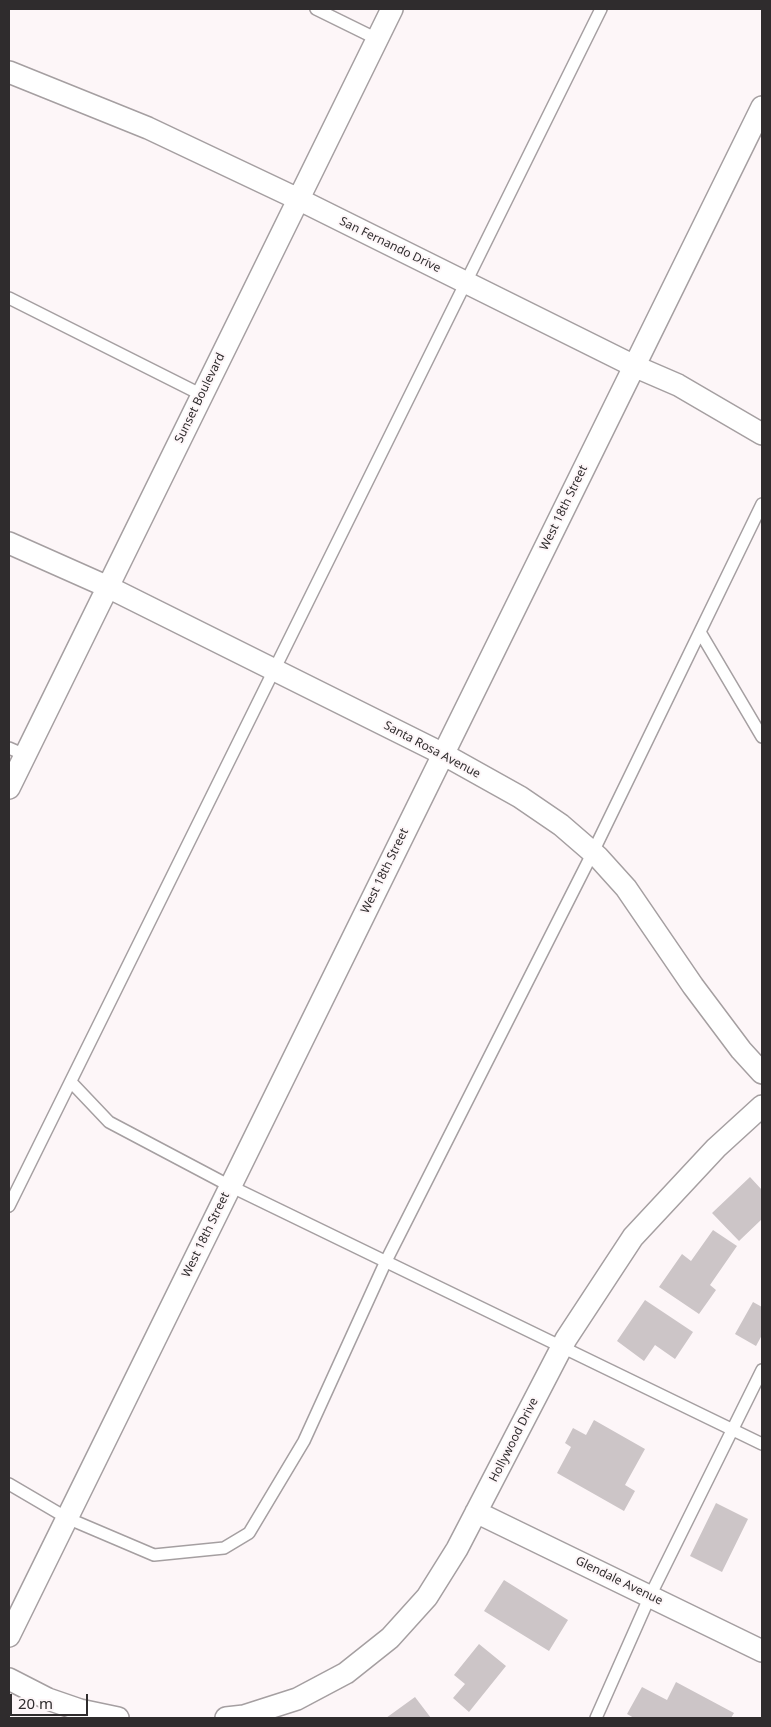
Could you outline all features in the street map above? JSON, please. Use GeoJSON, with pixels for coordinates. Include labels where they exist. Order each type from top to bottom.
{"type":"FeatureCollection","features":[{"type":"Feature","properties":{"kind":"street","name":"Sunset Boulevard"},"geometry":{"type":"LineString","coordinates":[[9,788],[17,751],[108,586],[392,9]]}},
{"type":"Feature","properties":{"kind":"street","name":"San Fernando Drive"},"geometry":{"type":"LineString","coordinates":[[9,72],[148,128],[298,199],[634,366],[678,385],[762,434]]}},
{"type":"Feature","properties":{"kind":"street","name":"West 18th Street"},"geometry":{"type":"LineString","coordinates":[[9,1636],[762,107]]}},
{"type":"Feature","properties":{"kind":"street","name":"Santa Rosa Avenue"},"geometry":{"type":"LineString","coordinates":[[9,543],[108,586],[443,754],[520,797],[561,826],[593,852],[626,888],[693,986],[741,1050],[762,1074]]}},
{"type":"Feature","properties":{"kind":"street","name":"Hollywood Drive"},"geometry":{"type":"LineString","coordinates":[[226,1718],[244,1716],[297,1699],[346,1673],[390,1638],[427,1597],[457,1550],[562,1346],[633,1237],[716,1148],[762,1106]]}},
{"type":"Feature","properties":{"kind":"street","name":"Glendale Avenue"},"geometry":{"type":"LineString","coordinates":[[476,1512],[762,1651]]}},
{"type":"Feature","properties":{"kind":"street"},"geometry":{"type":"LineString","coordinates":[[9,1679],[56,1702],[80,1710],[118,1718]]}},
{"type":"Feature","properties":{"kind":"lane"},"geometry":{"type":"LineString","coordinates":[[316,9],[377,38]]}},
{"type":"Feature","properties":{"kind":"lane"},"geometry":{"type":"LineString","coordinates":[[9,1206],[601,9]]}},
{"type":"Feature","properties":{"kind":"lane"},"geometry":{"type":"LineString","coordinates":[[9,298],[202,395]]}},
{"type":"Feature","properties":{"kind":"lane"},"geometry":{"type":"LineString","coordinates":[[9,1484],[67,1518],[154,1555],[224,1548],[248,1533],[304,1441],[386,1261],[593,852],[762,504]]}},
{"type":"Feature","properties":{"kind":"lane"},"geometry":{"type":"LineString","coordinates":[[700,632],[762,737]]}},
{"type":"Feature","properties":{"kind":"lane"},"geometry":{"type":"LineString","coordinates":[[70,1082],[109,1122],[230,1186],[762,1444]]}},
{"type":"Feature","properties":{"kind":"lane"},"geometry":{"type":"LineString","coordinates":[[596,1718],[650,1596],[762,1370]]}},
{"type":"Feature","properties":{"kind":"building"},"geometry":{"type":"Polygon","coordinates":[[[750,1177],[762,1190],[762,1219],[739,1241],[712,1213],[750,1177]]]}},
{"type":"Feature","properties":{"kind":"building"},"geometry":{"type":"Polygon","coordinates":[[[713,1230],[737,1246],[710,1285],[716,1290],[699,1314],[659,1287],[682,1254],[691,1261],[713,1230]]]}},
{"type":"Feature","properties":{"kind":"building"},"geometry":{"type":"Polygon","coordinates":[[[645,1300],[693,1332],[675,1359],[655,1345],[644,1361],[617,1341],[645,1300]]]}},
{"type":"Feature","properties":{"kind":"building"},"geometry":{"type":"Polygon","coordinates":[[[753,1302],[762,1307],[762,1335],[756,1346],[735,1334],[753,1302]]]}},
{"type":"Feature","properties":{"kind":"building"},"geometry":{"type":"Polygon","coordinates":[[[594,1420],[645,1449],[625,1485],[635,1491],[624,1511],[557,1473],[571,1447],[565,1443],[573,1428],[586,1435],[594,1420]]]}},
{"type":"Feature","properties":{"kind":"building"},"geometry":{"type":"Polygon","coordinates":[[[716,1503],[748,1519],[722,1572],[690,1556],[716,1503]]]}},
{"type":"Feature","properties":{"kind":"building"},"geometry":{"type":"Polygon","coordinates":[[[504,1580],[568,1620],[549,1651],[484,1611],[504,1580]]]}},
{"type":"Feature","properties":{"kind":"building"},"geometry":{"type":"Polygon","coordinates":[[[479,1644],[506,1666],[469,1712],[453,1698],[465,1684],[454,1675],[479,1644]]]}},
{"type":"Feature","properties":{"kind":"building"},"geometry":{"type":"Polygon","coordinates":[[[676,1682],[734,1713],[731,1718],[634,1718],[627,1714],[642,1687],[667,1700],[676,1682]]]}},
{"type":"Feature","properties":{"kind":"building"},"geometry":{"type":"Polygon","coordinates":[[[415,1697],[431,1718],[386,1718],[415,1697]]]}}]}
